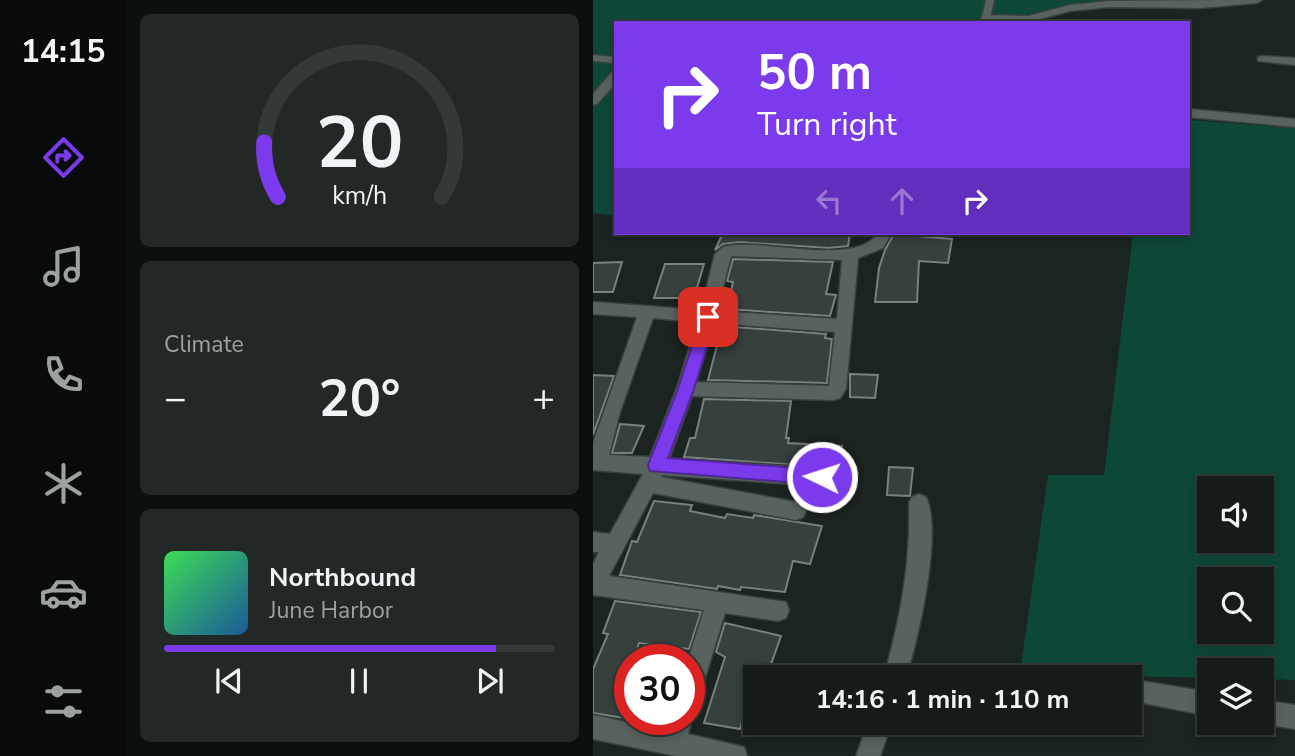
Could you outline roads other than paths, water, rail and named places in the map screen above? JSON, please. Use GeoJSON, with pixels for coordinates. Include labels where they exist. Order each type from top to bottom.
{"type":"FeatureCollection","features":[{"type":"Feature","properties":{"kind":"street"},"geometry":{"type":"LineString","coordinates":[[985,21],[1028,19],[1070,8],[1109,4],[1200,5],[1257,0]]}},
{"type":"Feature","properties":{"kind":"street"},"geometry":{"type":"LineString","coordinates":[[593,58],[614,60]]}},
{"type":"Feature","properties":{"kind":"street"},"geometry":{"type":"LineString","coordinates":[[1262,59],[1295,62]]}},
{"type":"Feature","properties":{"kind":"street"},"geometry":{"type":"LineString","coordinates":[[593,101],[614,77]]}},
{"type":"Feature","properties":{"kind":"street"},"geometry":{"type":"LineString","coordinates":[[1190,113],[1295,123]]}},
{"type":"Feature","properties":{"kind":"street"},"geometry":{"type":"LineString","coordinates":[[778,610],[593,585],[652,474],[686,389],[724,252],[850,255],[878,243],[884,235]]}},
{"type":"Feature","properties":{"kind":"street"},"geometry":{"type":"LineString","coordinates":[[686,389],[830,394],[837,389],[850,278],[850,255]]}},
{"type":"Feature","properties":{"kind":"street"},"geometry":{"type":"LineString","coordinates":[[593,308],[844,326]]}},
{"type":"Feature","properties":{"kind":"street"},"geometry":{"type":"LineString","coordinates":[[647,312],[602,412],[595,462],[796,511]]}},
{"type":"Feature","properties":{"kind":"street"},"geometry":{"type":"LineString","coordinates":[[652,474],[822,477]]}},
{"type":"Feature","properties":{"kind":"street"},"geometry":{"type":"LineString","coordinates":[[899,665],[917,586],[921,533],[919,503]]}},
{"type":"Feature","properties":{"kind":"street"},"geometry":{"type":"LineString","coordinates":[[593,542],[614,544]]}},
{"type":"Feature","properties":{"kind":"street"},"geometry":{"type":"LineString","coordinates":[[704,644],[718,601]]}},
{"type":"Feature","properties":{"kind":"street"},"geometry":{"type":"LineString","coordinates":[[1142,693],[1197,702]]}},
{"type":"Feature","properties":{"kind":"street"},"geometry":{"type":"LineString","coordinates":[[1274,714],[1295,718]]}},
{"type":"Feature","properties":{"kind":"street"},"geometry":{"type":"LineString","coordinates":[[593,727],[735,756]]}},
{"type":"Feature","properties":{"kind":"street"},"geometry":{"type":"LineString","coordinates":[[673,743],[675,735]]}},
{"type":"Feature","properties":{"kind":"street"},"geometry":{"type":"LineString","coordinates":[[868,756],[876,735]]}},
{"type":"Feature","properties":{"kind":"lane"},"geometry":{"type":"LineString","coordinates":[[985,21],[990,0]]}}]}
